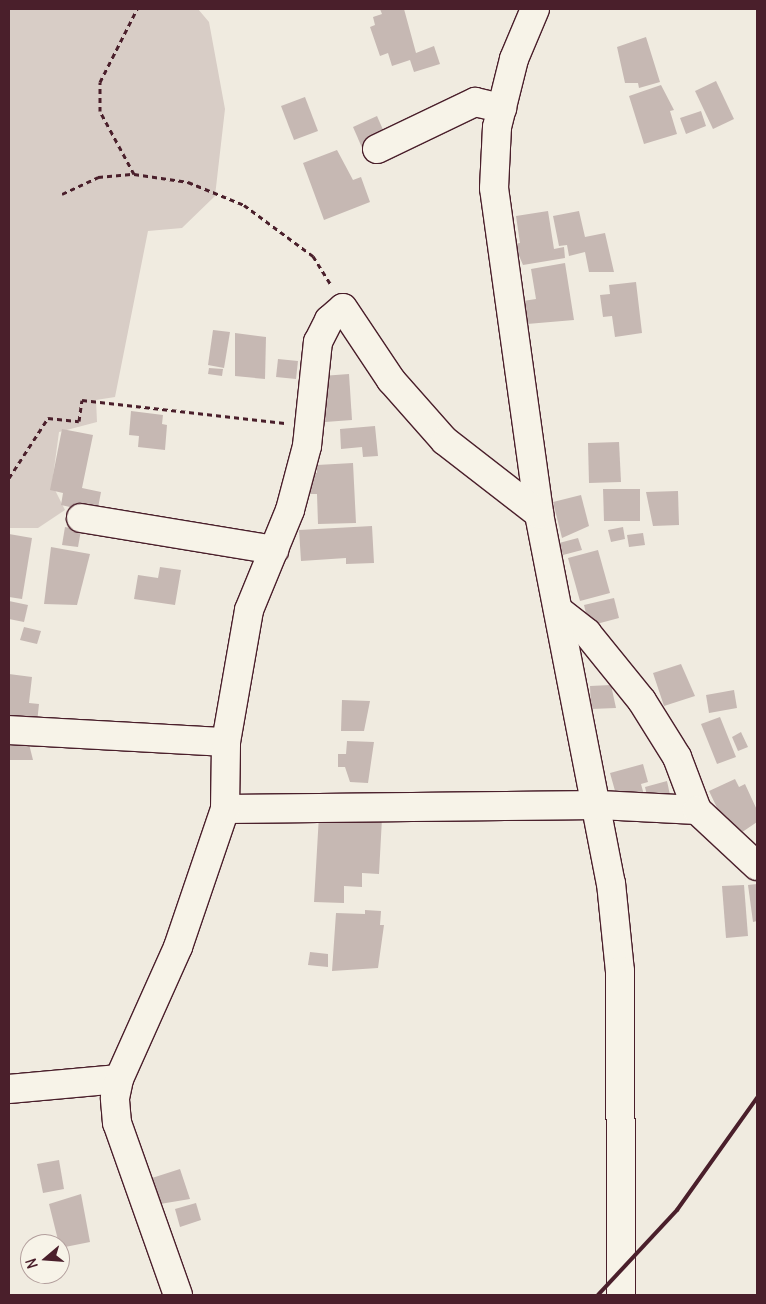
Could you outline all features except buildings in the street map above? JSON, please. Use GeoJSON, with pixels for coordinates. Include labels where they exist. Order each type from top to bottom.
{"type":"FeatureCollection","features":[{"type":"Feature","properties":{"kind":"street"},"geometry":{"type":"LineString","coordinates":[[535,9],[514,59],[502,108],[494,188],[539,514],[599,806],[620,971],[621,1295]]}},
{"type":"Feature","properties":{"kind":"street"},"geometry":{"type":"LineString","coordinates":[[377,149],[476,102],[502,108]]}},
{"type":"Feature","properties":{"kind":"street"},"geometry":{"type":"LineString","coordinates":[[178,1295],[116,1123],[119,1079],[178,947],[225,809],[226,742],[249,610],[290,510],[308,425],[318,342],[330,320],[343,308],[391,380],[445,440],[539,514]]}},
{"type":"Feature","properties":{"kind":"street"},"geometry":{"type":"LineString","coordinates":[[81,518],[274,550]]}},
{"type":"Feature","properties":{"kind":"street"},"geometry":{"type":"LineString","coordinates":[[558,610],[587,633],[642,701],[677,757],[696,810],[757,866]]}},
{"type":"Feature","properties":{"kind":"street"},"geometry":{"type":"LineString","coordinates":[[9,730],[226,742]]}},
{"type":"Feature","properties":{"kind":"street"},"geometry":{"type":"LineString","coordinates":[[225,809],[599,806],[696,810]]}},
{"type":"Feature","properties":{"kind":"street"},"geometry":{"type":"LineString","coordinates":[[9,1089],[119,1079]]}},
{"type":"Feature","properties":{"kind":"path"},"geometry":{"type":"LineString","coordinates":[[134,174],[100,111],[100,82],[137,9]]}},
{"type":"Feature","properties":{"kind":"path"},"geometry":{"type":"LineString","coordinates":[[62,194],[98,177],[134,174],[188,182],[244,205],[313,256],[343,308]]}},
{"type":"Feature","properties":{"kind":"path"},"geometry":{"type":"LineString","coordinates":[[9,478],[48,418],[79,422],[82,400],[308,425]]}},
{"type":"Feature","properties":{"kind":"shaded area"},"geometry":{"type":"Polygon","coordinates":[[[9,9],[198,9],[209,22],[225,109],[215,196],[182,228],[148,231],[115,397],[96,400],[97,422],[59,432],[52,484],[65,510],[38,528],[9,528],[9,9]]]}},
{"type":"Feature","properties":{"kind":"railway"},"geometry":{"type":"LineString","coordinates":[[598,1295],[677,1210],[757,1098]]}}]}
